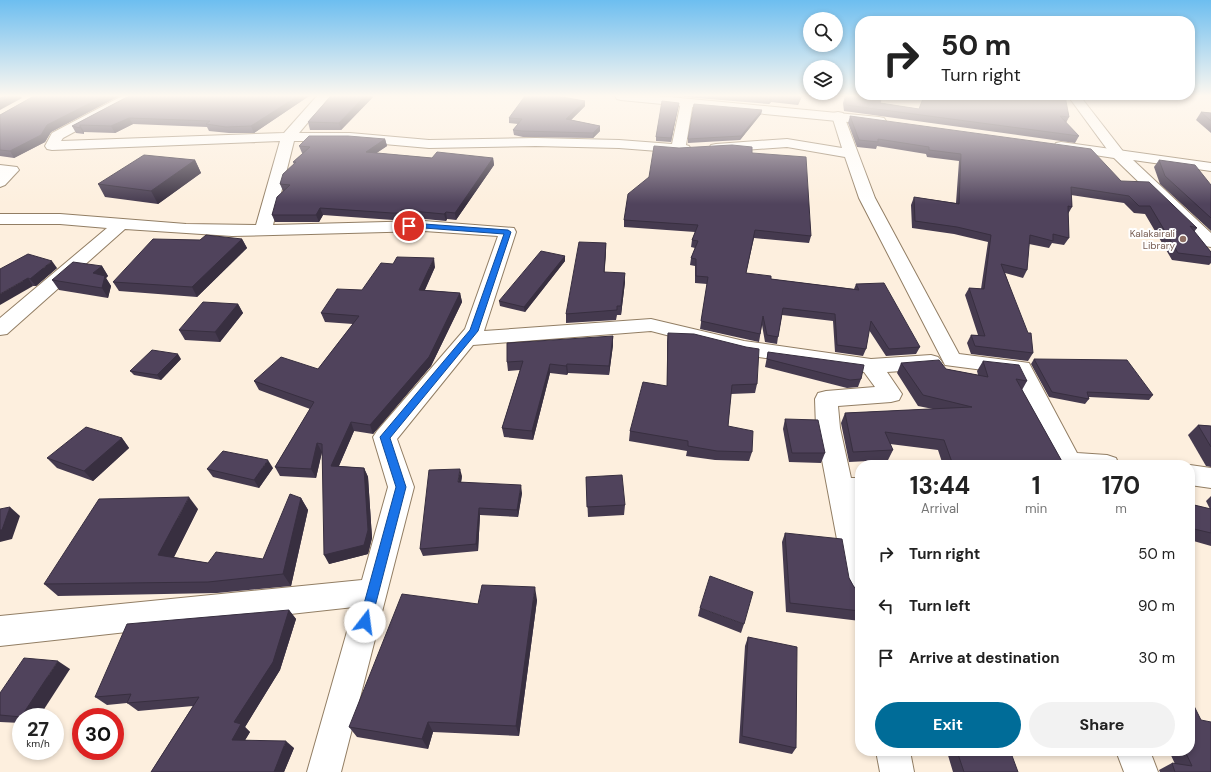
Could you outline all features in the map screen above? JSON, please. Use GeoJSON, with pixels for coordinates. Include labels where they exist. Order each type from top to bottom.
{"type":"FeatureCollection","features":[{"type":"Feature","properties":{"kind":"street"},"geometry":{"type":"LineString","coordinates":[[64,132],[57,136],[52,146],[288,137],[350,137],[429,144],[536,142],[619,144],[678,149],[787,143],[851,154]]}},
{"type":"Feature","properties":{"kind":"street"},"geometry":{"type":"LineString","coordinates":[[263,231],[288,137],[292,132]]}},
{"type":"Feature","properties":{"kind":"street"},"geometry":{"type":"LineString","coordinates":[[678,149],[681,132]]}},
{"type":"Feature","properties":{"kind":"street"},"geometry":{"type":"LineString","coordinates":[[843,132],[867,198],[952,360]]}},
{"type":"Feature","properties":{"kind":"street"},"geometry":{"type":"LineString","coordinates":[[1101,132],[1117,153],[1211,242]]}},
{"type":"Feature","properties":{"kind":"street"},"geometry":{"type":"LineString","coordinates":[[1047,144],[1211,167]]}},
{"type":"Feature","properties":{"kind":"street"},"geometry":{"type":"LineString","coordinates":[[0,170],[12,170],[0,182]]}},
{"type":"Feature","properties":{"kind":"street"},"geometry":{"type":"LineString","coordinates":[[0,218],[60,218],[186,229],[263,231],[424,226],[508,232],[474,331],[385,437],[401,487],[324,772]]}},
{"type":"Feature","properties":{"kind":"street"},"geometry":{"type":"LineString","coordinates":[[0,329],[121,224]]}},
{"type":"Feature","properties":{"kind":"street"},"geometry":{"type":"LineString","coordinates":[[467,338],[651,325],[744,348],[872,366],[952,360],[1021,368],[1065,460]]}},
{"type":"Feature","properties":{"kind":"street"},"geometry":{"type":"LineString","coordinates":[[855,538],[850,488],[828,428],[826,399],[890,394],[872,366]]}},
{"type":"Feature","properties":{"kind":"street"},"geometry":{"type":"LineString","coordinates":[[1195,476],[1211,478]]}},
{"type":"Feature","properties":{"kind":"street"},"geometry":{"type":"LineString","coordinates":[[0,631],[373,592]]}},
{"type":"Feature","properties":{"kind":"street"},"geometry":{"type":"LineString","coordinates":[[894,756],[897,772]]}},
{"type":"Feature","properties":{"kind":"street"},"geometry":{"type":"LineString","coordinates":[[1135,756],[1141,772]]}},
{"type":"Feature","properties":{"kind":"building"},"geometry":{"type":"Polygon","coordinates":[[[0,132],[43,132],[41,135],[10,151],[0,150],[0,132]]]}},
{"type":"Feature","properties":{"kind":"building"},"geometry":{"type":"Polygon","coordinates":[[[558,132],[594,132],[593,133],[558,132]]]}},
{"type":"Feature","properties":{"kind":"building"},"geometry":{"type":"Polygon","coordinates":[[[657,132],[672,132],[671,138],[656,137],[657,132]]]}},
{"type":"Feature","properties":{"kind":"building"},"geometry":{"type":"Polygon","coordinates":[[[689,132],[744,132],[741,136],[688,139],[689,132]]]}},
{"type":"Feature","properties":{"kind":"building"},"geometry":{"type":"Polygon","coordinates":[[[856,132],[967,132],[1091,149],[1121,181],[1149,182],[1197,228],[1190,226],[1211,252],[1211,257],[1178,253],[1150,206],[1139,206],[1129,196],[1071,187],[1072,207],[1068,206],[1069,238],[1053,234],[1053,241],[1030,235],[1027,270],[1001,264],[1028,333],[1031,333],[1033,353],[975,346],[971,335],[985,336],[969,288],[984,289],[991,235],[957,227],[915,221],[914,197],[959,204],[961,154],[929,150],[929,147],[878,139],[878,142],[859,140],[856,132]]]}},
{"type":"Feature","properties":{"kind":"building"},"geometry":{"type":"Polygon","coordinates":[[[1049,132],[1075,132],[1079,136],[1049,132]]]}},
{"type":"Feature","properties":{"kind":"building"},"geometry":{"type":"Polygon","coordinates":[[[309,136],[348,136],[385,139],[366,152],[432,158],[437,152],[493,158],[455,213],[446,212],[444,214],[401,210],[400,213],[392,213],[320,208],[316,215],[272,215],[277,197],[290,185],[280,184],[283,174],[296,162],[293,162],[310,147],[299,146],[309,136]]]}},
{"type":"Feature","properties":{"kind":"building"},"geometry":{"type":"Polygon","coordinates":[[[732,145],[752,147],[752,153],[806,157],[811,236],[755,230],[746,273],[771,276],[771,279],[859,290],[856,284],[884,283],[920,347],[889,349],[871,321],[866,349],[837,345],[835,314],[783,308],[778,337],[767,335],[763,316],[760,334],[701,321],[708,277],[696,276],[696,259],[691,258],[698,241],[692,240],[698,225],[624,220],[628,194],[649,177],[654,146],[679,148],[732,145]]]}},
{"type":"Feature","properties":{"kind":"building"},"geometry":{"type":"Polygon","coordinates":[[[144,155],[195,160],[151,191],[98,184],[144,155]]]}},
{"type":"Feature","properties":{"kind":"building"},"geometry":{"type":"Polygon","coordinates":[[[1159,160],[1195,165],[1211,185],[1211,218],[1165,176],[1159,160]]]}},
{"type":"Feature","properties":{"kind":"building"},"geometry":{"type":"Polygon","coordinates":[[[206,235],[242,239],[192,287],[113,282],[153,239],[200,240],[206,235]]]}},
{"type":"Feature","properties":{"kind":"building"},"geometry":{"type":"Polygon","coordinates":[[[579,242],[606,243],[604,272],[625,273],[621,306],[617,306],[617,310],[566,314],[579,242]]]}},
{"type":"Feature","properties":{"kind":"building"},"geometry":{"type":"Polygon","coordinates":[[[541,251],[565,256],[524,307],[499,301],[541,251]]]}},
{"type":"Feature","properties":{"kind":"building"},"geometry":{"type":"Polygon","coordinates":[[[28,254],[52,261],[30,279],[28,278],[0,294],[0,269],[28,254]]]}},
{"type":"Feature","properties":{"kind":"building"},"geometry":{"type":"Polygon","coordinates":[[[397,257],[434,258],[419,290],[460,293],[429,357],[370,425],[351,422],[331,466],[364,468],[368,530],[364,545],[324,555],[322,444],[317,443],[311,469],[275,467],[314,402],[254,381],[281,357],[318,369],[359,316],[321,313],[337,289],[362,290],[381,263],[393,264],[397,257]]]}},
{"type":"Feature","properties":{"kind":"building"},"geometry":{"type":"Polygon","coordinates":[[[73,262],[102,266],[93,273],[105,276],[102,288],[52,280],[73,262]]]}},
{"type":"Feature","properties":{"kind":"building"},"geometry":{"type":"Polygon","coordinates":[[[203,302],[238,304],[215,332],[179,330],[203,302]]]}},
{"type":"Feature","properties":{"kind":"building"},"geometry":{"type":"Polygon","coordinates":[[[668,333],[694,334],[759,349],[757,384],[732,385],[728,426],[753,431],[752,452],[717,451],[688,446],[688,441],[630,431],[643,382],[667,386],[668,333]]]}},
{"type":"Feature","properties":{"kind":"building"},"geometry":{"type":"Polygon","coordinates":[[[613,336],[609,366],[567,364],[566,366],[550,364],[532,431],[502,428],[523,361],[507,362],[507,343],[613,336]]]}},
{"type":"Feature","properties":{"kind":"building"},"geometry":{"type":"Polygon","coordinates":[[[152,350],[178,354],[157,375],[130,371],[152,350]]]}},
{"type":"Feature","properties":{"kind":"building"},"geometry":{"type":"Polygon","coordinates":[[[768,352],[864,365],[861,379],[850,380],[767,359],[768,352]]]}},
{"type":"Feature","properties":{"kind":"building"},"geometry":{"type":"Polygon","coordinates":[[[1034,359],[1127,360],[1153,395],[1087,392],[1089,399],[1052,392],[1034,359]]]}},
{"type":"Feature","properties":{"kind":"building"},"geometry":{"type":"Polygon","coordinates":[[[939,360],[946,369],[988,377],[983,361],[1019,365],[1027,381],[1016,379],[1061,460],[951,460],[944,440],[885,432],[893,450],[853,452],[845,413],[972,407],[923,395],[901,363],[939,360]]]}},
{"type":"Feature","properties":{"kind":"building"},"geometry":{"type":"Polygon","coordinates":[[[785,419],[818,420],[825,453],[792,453],[785,419]]]}},
{"type":"Feature","properties":{"kind":"building"},"geometry":{"type":"Polygon","coordinates":[[[1198,425],[1211,426],[1211,447],[1198,425]]]}},
{"type":"Feature","properties":{"kind":"building"},"geometry":{"type":"Polygon","coordinates":[[[86,427],[122,438],[84,471],[47,458],[86,427]]]}},
{"type":"Feature","properties":{"kind":"building"},"geometry":{"type":"Polygon","coordinates":[[[223,451],[268,460],[254,480],[207,469],[223,451]]]}},
{"type":"Feature","properties":{"kind":"building"},"geometry":{"type":"Polygon","coordinates":[[[460,469],[458,482],[521,485],[517,510],[479,508],[476,544],[420,549],[429,470],[460,469]]]}},
{"type":"Feature","properties":{"kind":"building"},"geometry":{"type":"Polygon","coordinates":[[[622,475],[625,505],[587,507],[586,477],[622,475]]]}},
{"type":"Feature","properties":{"kind":"building"},"geometry":{"type":"Polygon","coordinates":[[[290,494],[301,498],[283,574],[208,582],[44,584],[99,499],[189,497],[158,555],[208,563],[216,552],[263,559],[290,494]]]}},
{"type":"Feature","properties":{"kind":"building"},"geometry":{"type":"Polygon","coordinates":[[[1195,505],[1211,509],[1211,533],[1195,529],[1195,505]]]}},
{"type":"Feature","properties":{"kind":"building"},"geometry":{"type":"Polygon","coordinates":[[[10,507],[2,530],[0,530],[0,509],[10,507]]]}},
{"type":"Feature","properties":{"kind":"building"},"geometry":{"type":"Polygon","coordinates":[[[785,533],[842,539],[849,578],[855,588],[855,610],[790,603],[785,533]]]}},
{"type":"Feature","properties":{"kind":"building"},"geometry":{"type":"Polygon","coordinates":[[[710,576],[753,592],[744,624],[700,608],[710,576]]]}},
{"type":"Feature","properties":{"kind":"building"},"geometry":{"type":"Polygon","coordinates":[[[482,585],[535,587],[516,726],[428,722],[422,739],[349,727],[402,594],[478,604],[482,585]]]}},
{"type":"Feature","properties":{"kind":"building"},"geometry":{"type":"Polygon","coordinates":[[[289,610],[273,662],[234,722],[241,724],[232,740],[286,741],[274,772],[151,772],[199,697],[127,703],[131,694],[95,697],[127,624],[289,610]]]}},
{"type":"Feature","properties":{"kind":"building"},"geometry":{"type":"Polygon","coordinates":[[[748,637],[797,647],[796,748],[742,736],[748,637]]]}},
{"type":"Feature","properties":{"kind":"building"},"geometry":{"type":"Polygon","coordinates":[[[24,658],[58,661],[27,708],[12,708],[12,716],[0,715],[0,693],[24,658]]]}},
{"type":"Feature","properties":{"kind":"building"},"geometry":{"type":"Polygon","coordinates":[[[1195,708],[1201,720],[1211,722],[1211,772],[1175,772],[1172,763],[1192,766],[1187,756],[1195,756],[1195,708]]]}},
{"type":"Feature","properties":{"kind":"building"},"geometry":{"type":"Polygon","coordinates":[[[959,756],[1012,756],[1018,772],[964,772],[959,756]]]}},
{"type":"Feature","properties":{"kind":"place","name":"Kalakairali Library"},"geometry":{"type":"Point","coordinates":[1183,239]}},
{"type":"Feature","properties":{"kind":"route"},"geometry":{"type":"LineString","coordinates":[[365,622],[401,487],[385,437],[474,331],[508,232],[409,226]]}}]}
